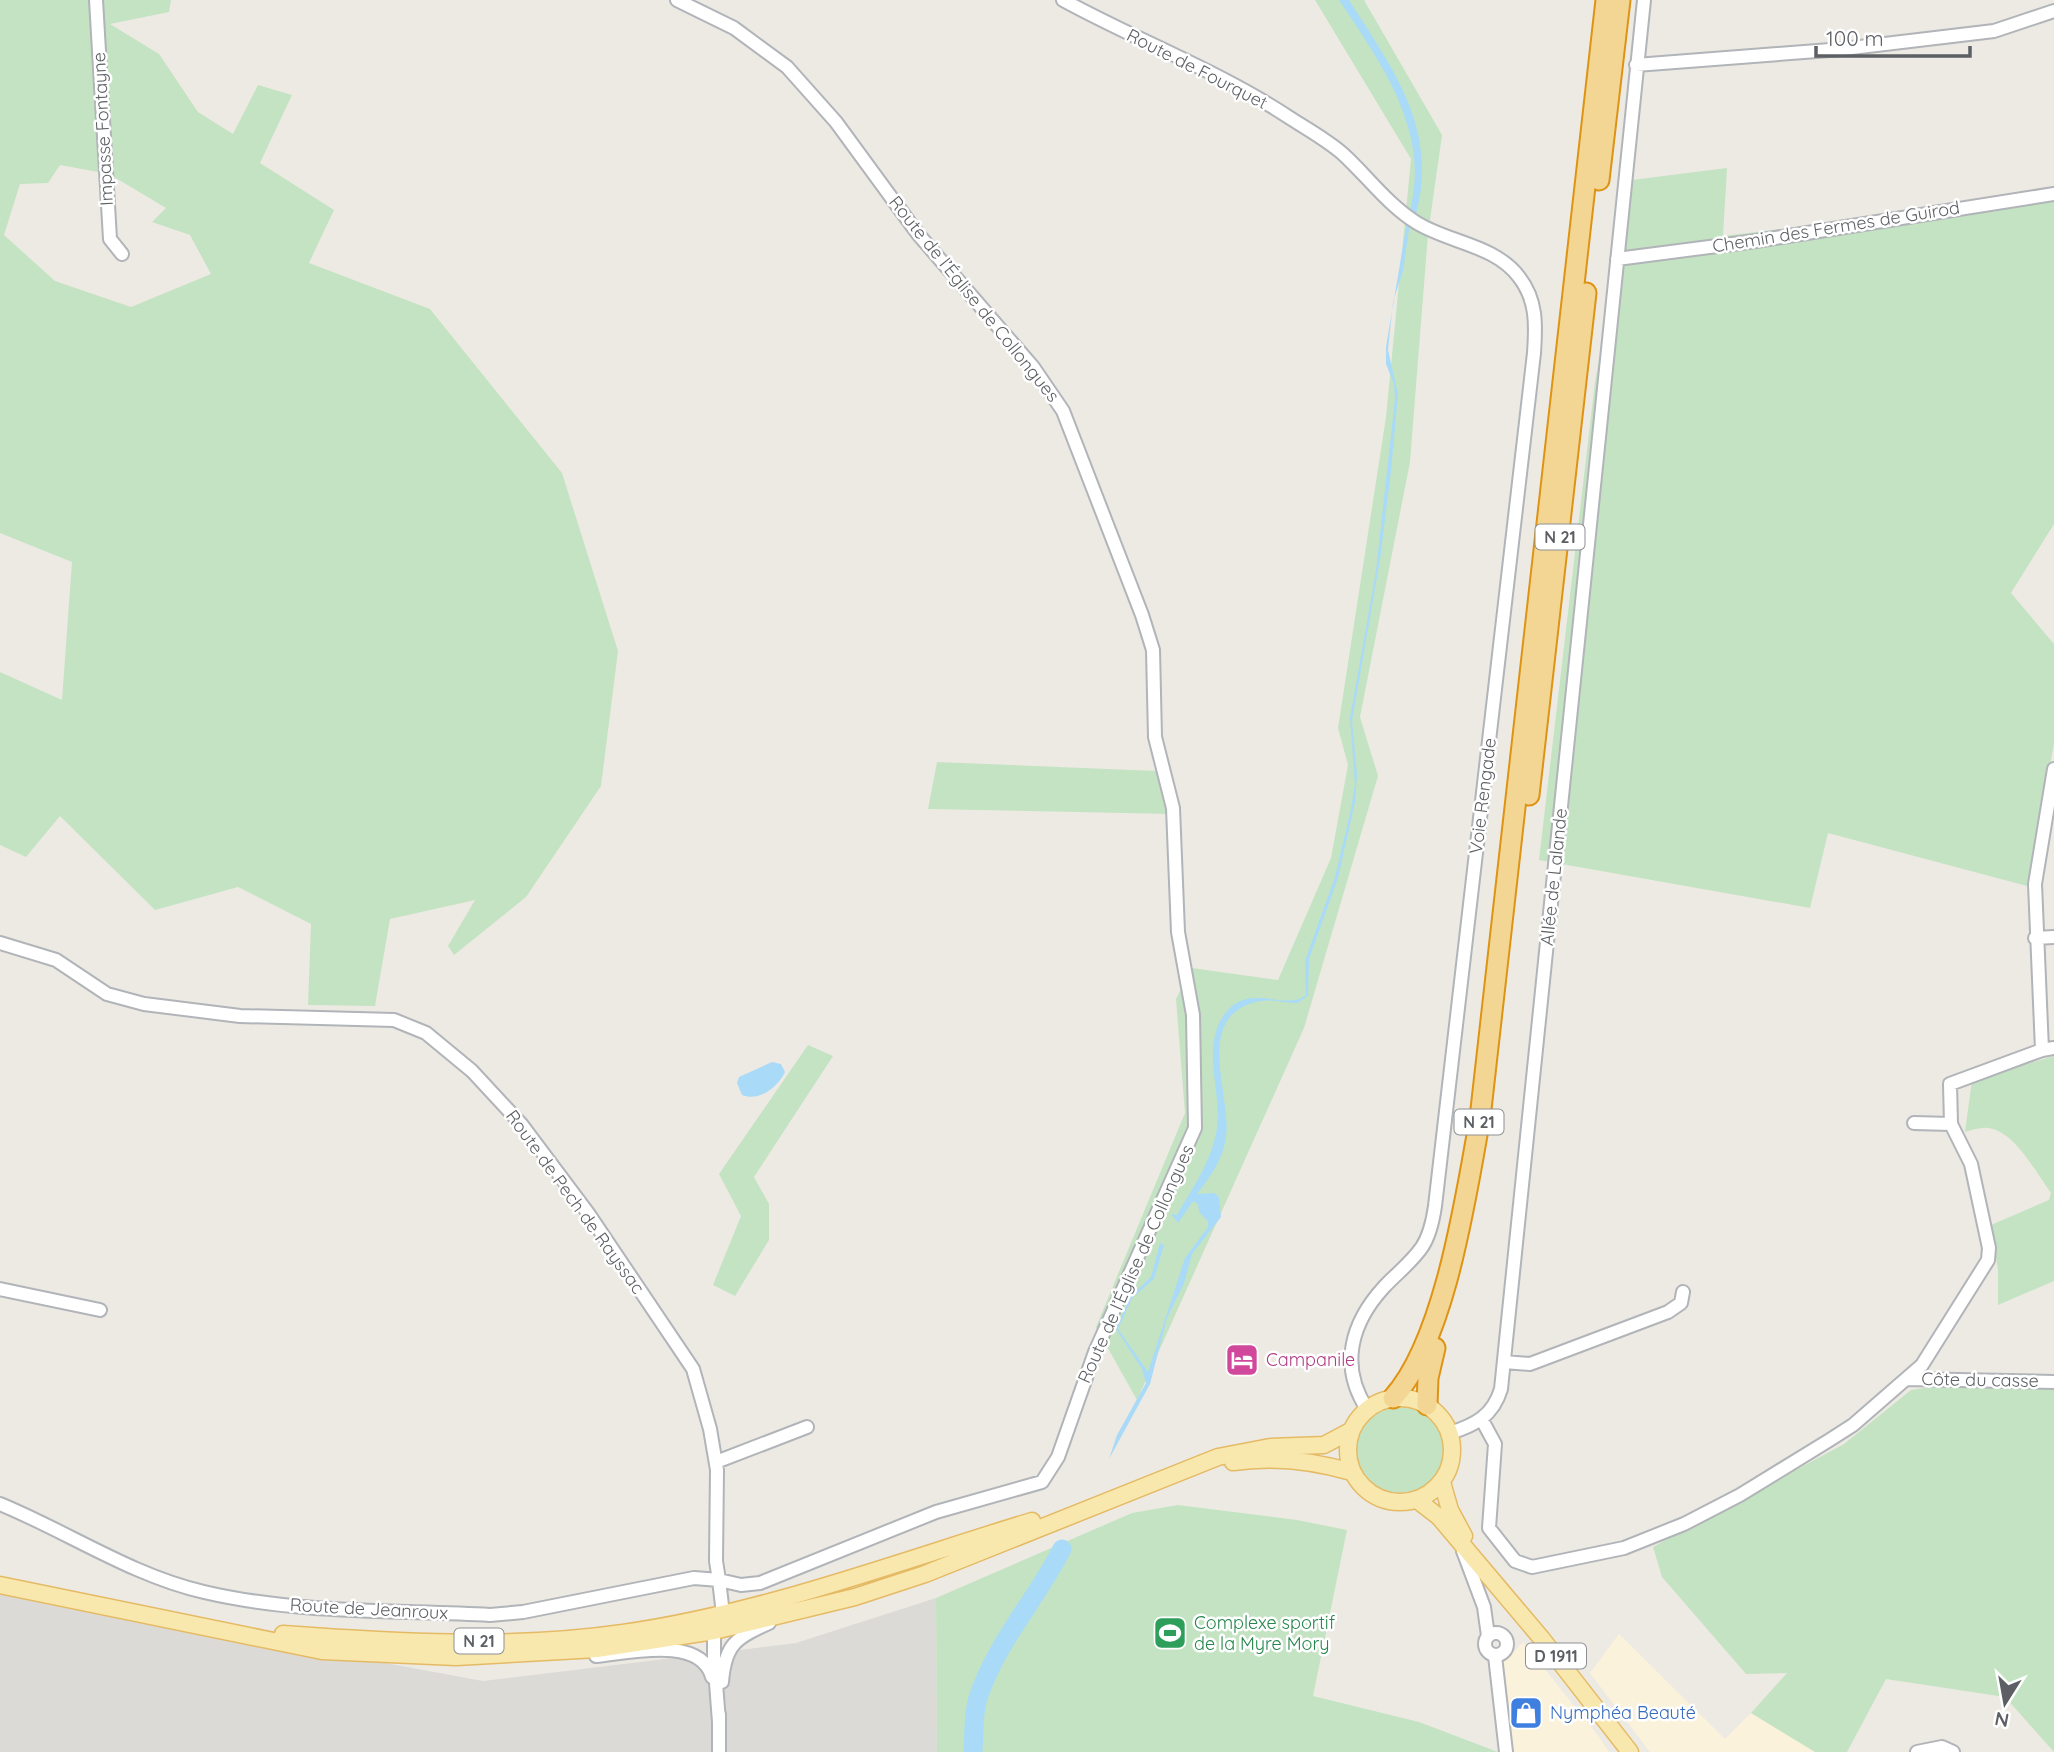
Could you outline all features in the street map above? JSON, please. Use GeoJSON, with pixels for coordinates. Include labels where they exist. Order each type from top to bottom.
{"type":"FeatureCollection","features":[{"type":"Feature","properties":{"kind":"highway","name":"N 21"},"geometry":{"type":"LineString","coordinates":[[1393,1398],[1417,1365],[1433,1325],[1465,1199],[1480,1118],[1606,0]]}},
{"type":"Feature","properties":{"kind":"highway","name":"N 21"},"geometry":{"type":"LineString","coordinates":[[1427,1405],[1431,1362],[1475,1208],[1492,1120],[1620,0]]}},
{"type":"Feature","properties":{"kind":"main road"},"geometry":{"type":"LineString","coordinates":[[1393,1398],[1410,1398],[1427,1405],[1445,1422],[1450,1433],[1453,1456],[1442,1482],[1418,1500],[1390,1502],[1374,1496],[1361,1486],[1352,1472],[1348,1458],[1352,1430],[1367,1409],[1393,1398]]}},
{"type":"Feature","properties":{"kind":"main road","name":"N 21"},"geometry":{"type":"LineString","coordinates":[[0,1585],[322,1651],[506,1656],[597,1649],[715,1632],[855,1597],[925,1574],[1218,1457],[1244,1451],[1324,1445],[1352,1430]]}},
{"type":"Feature","properties":{"kind":"main road","name":"N 21"},"geometry":{"type":"LineString","coordinates":[[1179,1472],[1246,1460],[1326,1464],[1352,1472]]}},
{"type":"Feature","properties":{"kind":"main road","name":"D 1911"},"geometry":{"type":"LineString","coordinates":[[1442,1482],[1450,1510],[1477,1563]]}},
{"type":"Feature","properties":{"kind":"main road","name":"N 21"},"geometry":{"type":"LineString","coordinates":[[234,1631],[436,1642],[574,1638],[623,1633],[723,1614],[819,1589],[1118,1495]]}},
{"type":"Feature","properties":{"kind":"main road","name":"D 1911"},"geometry":{"type":"LineString","coordinates":[[1418,1500],[1439,1517],[1542,1639],[1630,1752]]}},
{"type":"Feature","properties":{"kind":"street","name":"Impasse Fontayne"},"geometry":{"type":"LineString","coordinates":[[96,0],[110,239],[122,254]]}},
{"type":"Feature","properties":{"kind":"street","name":"Route de l’Église de Collongues"},"geometry":{"type":"LineString","coordinates":[[677,0],[734,28],[787,67],[836,122],[918,234],[1033,367],[1063,411],[1153,650],[1155,737],[1173,808],[1178,932],[1193,1015],[1195,1128],[1096,1352],[1058,1457],[1042,1482]]}},
{"type":"Feature","properties":{"kind":"street","name":"Route de Fourquet"},"geometry":{"type":"LineString","coordinates":[[1063,0],[1248,91],[1341,152],[1406,216],[1435,232],[1500,258]]}},
{"type":"Feature","properties":{"kind":"street","name":"Allée de Lalande"},"geometry":{"type":"LineString","coordinates":[[1482,1420],[1497,1401],[1504,1362],[1644,0]]}},
{"type":"Feature","properties":{"kind":"street"},"geometry":{"type":"LineString","coordinates":[[1636,65],[1843,49],[1994,31],[2054,11]]}},
{"type":"Feature","properties":{"kind":"street","name":"Chemin des Fermes de Guirod"},"geometry":{"type":"LineString","coordinates":[[1617,259],[1756,242],[2054,194]]}},
{"type":"Feature","properties":{"kind":"street","name":"Voie Rengade"},"geometry":{"type":"LineString","coordinates":[[1367,1409],[1351,1376],[1350,1365],[1359,1319],[1423,1245],[1432,1224],[1534,353],[1536,318],[1529,292],[1520,277],[1500,258]]}},
{"type":"Feature","properties":{"kind":"street"},"geometry":{"type":"LineString","coordinates":[[1450,1433],[1482,1420],[1495,1444],[1489,1528],[1515,1561],[1532,1567],[1624,1548],[1684,1524],[1741,1495],[1853,1425],[1922,1365],[1988,1260],[1989,1248],[1971,1164],[1951,1124],[1950,1084],[2048,1049],[2035,938],[2035,884],[2054,769]]}},
{"type":"Feature","properties":{"kind":"street"},"geometry":{"type":"LineString","coordinates":[[2035,938],[2054,937]]}},
{"type":"Feature","properties":{"kind":"street","name":"Route de Pech de Rayssac"},"geometry":{"type":"LineString","coordinates":[[0,943],[56,960],[107,994],[144,1004],[240,1016],[385,1018],[414,1027],[440,1043],[491,1090],[522,1125],[588,1213],[693,1369],[716,1462],[716,1561],[719,1580]]}},
{"type":"Feature","properties":{"kind":"street"},"geometry":{"type":"LineString","coordinates":[[1914,1123],[1951,1124]]}},
{"type":"Feature","properties":{"kind":"street"},"geometry":{"type":"LineString","coordinates":[[0,1289],[100,1310]]}},
{"type":"Feature","properties":{"kind":"street"},"geometry":{"type":"LineString","coordinates":[[1504,1362],[1530,1364],[1656,1317],[1677,1307],[1684,1297],[1683,1292]]}},
{"type":"Feature","properties":{"kind":"street","name":"Côte du casse"},"geometry":{"type":"LineString","coordinates":[[1907,1379],[2054,1381]]}},
{"type":"Feature","properties":{"kind":"street"},"geometry":{"type":"LineString","coordinates":[[716,1462],[807,1427]]}},
{"type":"Feature","properties":{"kind":"street","name":"Route de Jeanroux"},"geometry":{"type":"LineString","coordinates":[[0,1504],[52,1526],[142,1571],[203,1592],[257,1602],[490,1615],[523,1612],[694,1578],[741,1585],[760,1583],[936,1512],[1042,1482]]}},
{"type":"Feature","properties":{"kind":"street"},"geometry":{"type":"LineString","coordinates":[[1459,1541],[1484,1607],[1488,1636],[1502,1635],[1507,1643],[1504,1652],[1495,1656],[1506,1752]]}},
{"type":"Feature","properties":{"kind":"street"},"geometry":{"type":"LineString","coordinates":[[719,1580],[723,1614],[715,1632],[719,1752]]}},
{"type":"Feature","properties":{"kind":"street"},"geometry":{"type":"LineString","coordinates":[[719,1722],[724,1657],[731,1645],[747,1633],[792,1614]]}},
{"type":"Feature","properties":{"kind":"street"},"geometry":{"type":"LineString","coordinates":[[506,1656],[529,1660],[660,1650],[685,1652],[706,1663],[711,1671],[719,1722]]}},
{"type":"Feature","properties":{"kind":"street"},"geometry":{"type":"LineString","coordinates":[[1917,1752],[1942,1747],[1953,1752]]}},
{"type":"Feature","properties":{"kind":"shaded area"},"geometry":{"type":"Polygon","coordinates":[[[0,1592],[483,1681],[796,1643],[936,1598],[937,1752],[0,1752],[0,1592]]]}},
{"type":"Feature","properties":{"kind":"shaded area"},"geometry":{"type":"Polygon","coordinates":[[[1619,1634],[1725,1739],[1751,1713],[1815,1752],[1650,1752],[1590,1673],[1619,1634]]]}},
{"type":"Feature","properties":{"kind":"shaded area"},"geometry":{"type":"Polygon","coordinates":[[[1523,1642],[1609,1752],[1514,1752],[1499,1668],[1523,1642]]]}},
{"type":"Feature","properties":{"kind":"green space"},"geometry":{"type":"Polygon","coordinates":[[[0,0],[171,0],[169,12],[110,24],[159,54],[198,112],[233,134],[258,85],[292,95],[260,163],[334,210],[309,263],[430,309],[562,473],[618,651],[601,786],[526,897],[454,955],[448,946],[475,900],[390,919],[375,1006],[308,1005],[311,924],[238,887],[155,910],[60,816],[26,857],[0,845],[0,672],[62,700],[72,562],[0,533],[0,0]],[[60,165],[48,183],[20,184],[4,235],[55,281],[131,307],[211,274],[190,235],[152,222],[166,208],[109,174],[60,165]]]}},
{"type":"Feature","properties":{"kind":"green space"},"geometry":{"type":"Polygon","coordinates":[[[1315,0],[1364,0],[1442,135],[1428,234],[1410,462],[1360,717],[1378,776],[1304,1028],[1137,1400],[1096,1327],[1185,1113],[1176,999],[1192,968],[1278,980],[1331,858],[1348,765],[1338,728],[1386,417],[1411,159],[1315,0]]]}},
{"type":"Feature","properties":{"kind":"green space"},"geometry":{"type":"Polygon","coordinates":[[[1727,168],[1723,236],[2014,202],[2054,201],[2054,524],[2011,593],[2054,644],[2054,744],[2027,886],[1828,833],[1810,908],[1539,860],[1595,382],[1632,180],[1727,168]]]}},
{"type":"Feature","properties":{"kind":"green space"},"geometry":{"type":"Polygon","coordinates":[[[937,762],[1156,771],[1172,814],[928,809],[937,762]]]}},
{"type":"Feature","properties":{"kind":"green space"},"geometry":{"type":"Polygon","coordinates":[[[808,1045],[833,1056],[754,1177],[769,1204],[769,1240],[735,1296],[713,1285],[741,1216],[719,1174],[808,1045]]]}},
{"type":"Feature","properties":{"kind":"green space"},"geometry":{"type":"Polygon","coordinates":[[[2054,1056],[2054,1281],[1998,1305],[1998,1270],[1991,1225],[2049,1200],[2051,1193],[2024,1154],[2007,1137],[1988,1128],[1965,1132],[1972,1080],[2054,1056]]]}},
{"type":"Feature","properties":{"kind":"green space"},"geometry":{"type":"Polygon","coordinates":[[[1953,1383],[2054,1386],[2054,1752],[2005,1697],[1886,1679],[1847,1752],[1815,1752],[1751,1713],[1787,1673],[1746,1674],[1662,1577],[1653,1547],[1844,1444],[1911,1390],[1953,1383]]]}},
{"type":"Feature","properties":{"kind":"green space"},"geometry":{"type":"Polygon","coordinates":[[[1391,1406],[1409,1406],[1425,1413],[1437,1425],[1444,1441],[1444,1459],[1437,1475],[1425,1487],[1409,1494],[1391,1494],[1375,1487],[1363,1475],[1356,1459],[1356,1441],[1363,1425],[1375,1413],[1391,1406]]]}},
{"type":"Feature","properties":{"kind":"green space","name":"Complexe sportif de la Myre Mory"},"geometry":{"type":"Polygon","coordinates":[[[1178,1505],[1297,1520],[1347,1530],[1313,1696],[1419,1722],[1498,1752],[937,1752],[936,1598],[1132,1513],[1178,1505]]]}},
{"type":"Feature","properties":{"kind":"water"},"geometry":{"type":"Polygon","coordinates":[[[1339,0],[1349,0],[1381,50],[1407,100],[1416,126],[1421,154],[1421,183],[1416,214],[1410,210],[1415,181],[1414,153],[1408,125],[1385,73],[1339,0]]]}},
{"type":"Feature","properties":{"kind":"water"},"geometry":{"type":"Polygon","coordinates":[[[1407,222],[1410,223],[1403,271],[1394,298],[1407,222]]]}},
{"type":"Feature","properties":{"kind":"water"},"geometry":{"type":"Polygon","coordinates":[[[1392,311],[1388,350],[1398,394],[1391,471],[1380,560],[1352,721],[1357,776],[1355,802],[1338,878],[1309,959],[1308,996],[1297,1003],[1260,1001],[1239,1009],[1226,1022],[1219,1058],[1226,1137],[1216,1167],[1197,1194],[1214,1193],[1219,1197],[1221,1217],[1192,1254],[1184,1283],[1167,1318],[1150,1384],[1109,1459],[1117,1435],[1146,1383],[1142,1369],[1116,1329],[1130,1297],[1151,1277],[1160,1243],[1164,1245],[1154,1279],[1132,1298],[1118,1329],[1148,1372],[1185,1258],[1208,1227],[1208,1221],[1199,1212],[1198,1204],[1193,1201],[1178,1223],[1171,1214],[1177,1215],[1206,1163],[1215,1140],[1218,1114],[1213,1053],[1218,1025],[1226,1012],[1246,999],[1257,998],[1289,1001],[1306,995],[1305,961],[1335,877],[1355,784],[1350,718],[1376,571],[1395,399],[1394,384],[1386,364],[1392,311]]]}},
{"type":"Feature","properties":{"kind":"water"},"geometry":{"type":"Polygon","coordinates":[[[772,1062],[781,1064],[785,1072],[778,1083],[761,1095],[742,1095],[737,1083],[739,1077],[772,1062]]]}},
{"type":"Feature","properties":{"kind":"waterway"},"geometry":{"type":"LineString","coordinates":[[973,1752],[975,1711],[986,1678],[1062,1549]]}},
{"type":"Feature","properties":{"kind":"place","name":"Campanile"},"geometry":{"type":"Point","coordinates":[1242,1360]}},
{"type":"Feature","properties":{"kind":"place","name":"Complexe sportif de la Myre Mory"},"geometry":{"type":"Point","coordinates":[1170,1633]}},
{"type":"Feature","properties":{"kind":"place","name":"Nymphéa Beauté"},"geometry":{"type":"Point","coordinates":[1526,1713]}}]}
